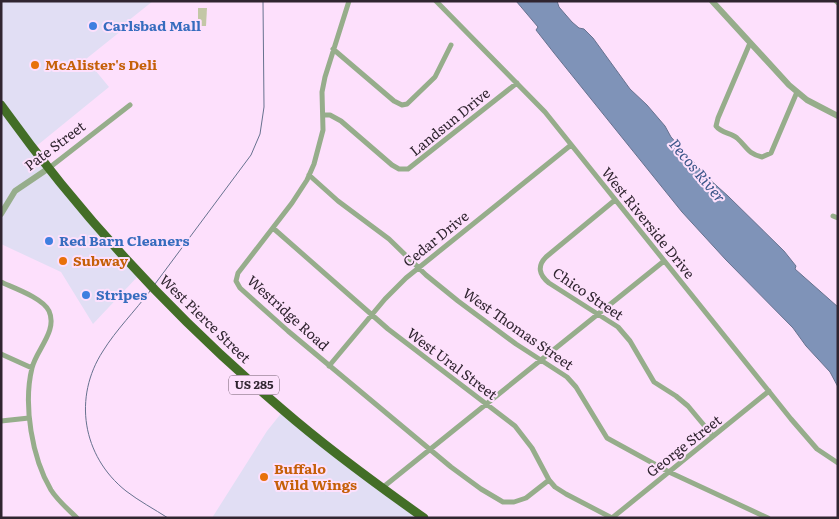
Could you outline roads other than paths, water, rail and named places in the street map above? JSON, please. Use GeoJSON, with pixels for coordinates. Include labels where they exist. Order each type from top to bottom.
{"type":"FeatureCollection","features":[{"type":"Feature","properties":{"kind":"highway","name":"West Pierce Street"},"geometry":{"type":"LineString","coordinates":[[1,105],[48,168],[93,221],[146,281],[199,335],[283,411],[424,518]]}},
{"type":"Feature","properties":{"kind":"street","name":"Westridge Road"},"geometry":{"type":"LineString","coordinates":[[349,1],[323,84],[323,115],[320,145],[309,176],[292,203],[238,273],[236,281],[240,288],[329,366],[462,476],[497,499],[515,502],[526,498],[549,480]]}},
{"type":"Feature","properties":{"kind":"street","name":"West Riverside Drive"},"geometry":{"type":"LineString","coordinates":[[436,1],[544,112],[769,392],[817,449],[838,463]]}},
{"type":"Feature","properties":{"kind":"street"},"geometry":{"type":"LineString","coordinates":[[713,2],[797,92],[819,107],[838,116]]}},
{"type":"Feature","properties":{"kind":"street"},"geometry":{"type":"LineString","coordinates":[[750,43],[718,118],[716,126],[718,129],[737,139],[752,154],[762,157],[768,155],[771,153],[797,92]]}},
{"type":"Feature","properties":{"kind":"street"},"geometry":{"type":"LineString","coordinates":[[334,49],[394,101],[402,105],[407,104],[435,77],[450,45]]}},
{"type":"Feature","properties":{"kind":"street","name":"Landsun Drive"},"geometry":{"type":"LineString","coordinates":[[323,115],[330,115],[341,121],[392,165],[399,169],[408,169],[517,83]]}},
{"type":"Feature","properties":{"kind":"street","name":"Pate Street"},"geometry":{"type":"LineString","coordinates":[[1,214],[15,192],[130,105]]}},
{"type":"Feature","properties":{"kind":"street","name":"Cedar Drive"},"geometry":{"type":"LineString","coordinates":[[329,366],[394,290],[418,267],[572,145]]}},
{"type":"Feature","properties":{"kind":"street","name":"West Thomas Street"},"geometry":{"type":"LineString","coordinates":[[309,176],[338,201],[392,242],[446,291],[501,334],[571,380],[607,438],[669,472],[768,518]]}},
{"type":"Feature","properties":{"kind":"street","name":"Chico Street"},"geometry":{"type":"LineString","coordinates":[[615,200],[542,260],[540,266],[541,274],[545,280],[618,326],[630,341],[654,382],[688,406],[713,436]]}},
{"type":"Feature","properties":{"kind":"street","name":"West Ural Street"},"geometry":{"type":"LineString","coordinates":[[273,228],[388,329],[520,431],[555,487],[612,518]]}},
{"type":"Feature","properties":{"kind":"street"},"geometry":{"type":"LineString","coordinates":[[382,488],[664,261]]}},
{"type":"Feature","properties":{"kind":"street"},"geometry":{"type":"LineString","coordinates":[[1,282],[38,300],[45,305],[50,314],[52,322],[50,330],[32,368],[29,400],[30,418],[36,454],[45,479],[56,496],[74,517]]}},
{"type":"Feature","properties":{"kind":"street"},"geometry":{"type":"LineString","coordinates":[[1,354],[32,368]]}},
{"type":"Feature","properties":{"kind":"street","name":"George Street"},"geometry":{"type":"LineString","coordinates":[[612,518],[769,392]]}},
{"type":"Feature","properties":{"kind":"street"},"geometry":{"type":"LineString","coordinates":[[1,421],[30,418]]}},
{"type":"Feature","properties":{"kind":"water","name":"Pecos River"},"geometry":{"type":"Polygon","coordinates":[[[516,1],[557,1],[559,7],[572,22],[579,28],[584,29],[593,38],[630,89],[647,105],[665,126],[671,137],[708,178],[784,251],[796,266],[795,269],[838,307],[838,387],[830,372],[806,346],[793,328],[682,212],[554,53],[536,30],[538,27],[516,1]]]}},
{"type":"Feature","properties":{"kind":"waterway"},"geometry":{"type":"LineString","coordinates":[[155,284],[251,155],[260,134],[264,107],[263,1]]}},
{"type":"Feature","properties":{"kind":"waterway"},"geometry":{"type":"LineString","coordinates":[[150,291],[103,351],[88,387],[85,406],[91,443],[111,477],[131,495],[168,518]]}},
{"type":"Feature","properties":{"kind":"place","name":"Carlsbad Mall"},"geometry":{"type":"Point","coordinates":[93,26]}},
{"type":"Feature","properties":{"kind":"place","name":"McAlister's Deli"},"geometry":{"type":"Point","coordinates":[35,65]}},
{"type":"Feature","properties":{"kind":"place","name":"Red Barn Cleaners"},"geometry":{"type":"Point","coordinates":[49,241]}},
{"type":"Feature","properties":{"kind":"place","name":"Subway"},"geometry":{"type":"Point","coordinates":[63,261]}},
{"type":"Feature","properties":{"kind":"place","name":"Stripes"},"geometry":{"type":"Point","coordinates":[86,295]}},
{"type":"Feature","properties":{"kind":"place","name":"Buffalo Wild Wings"},"geometry":{"type":"Point","coordinates":[264,477]}}]}
